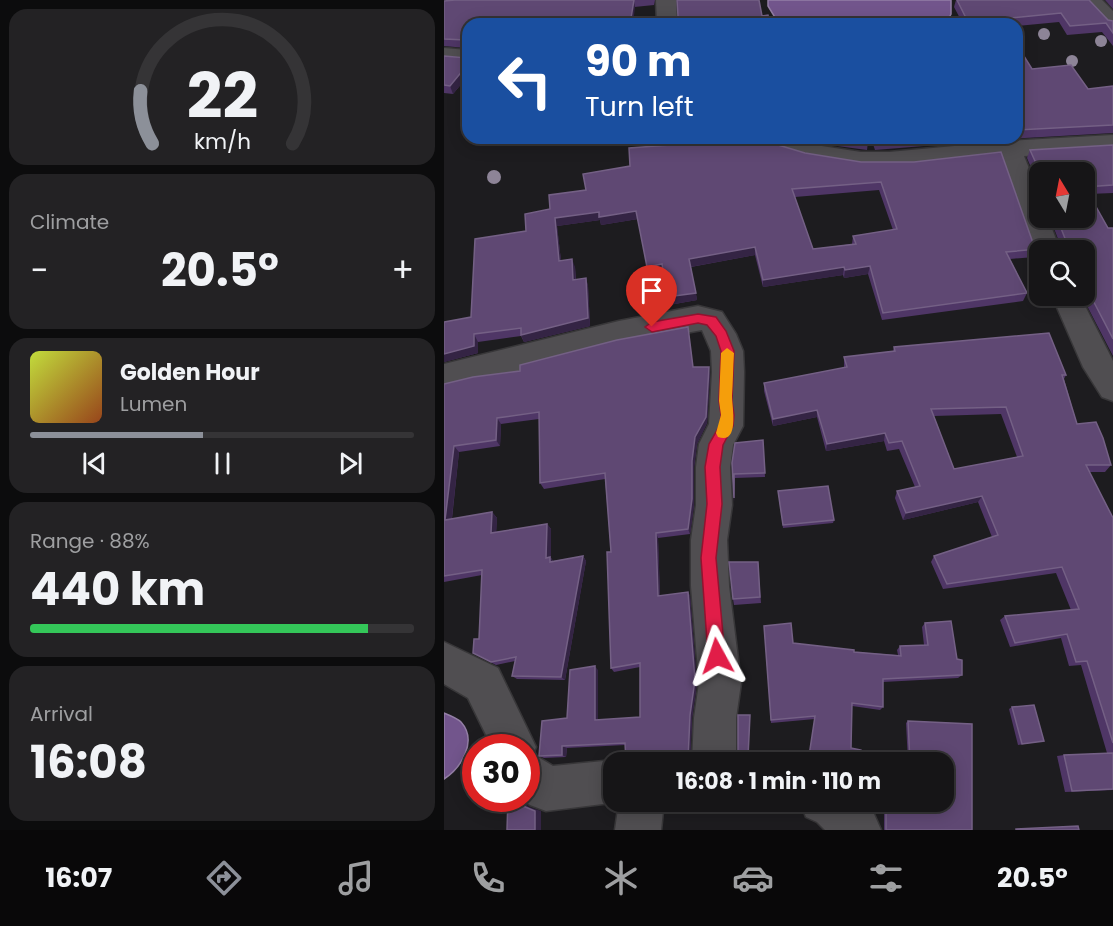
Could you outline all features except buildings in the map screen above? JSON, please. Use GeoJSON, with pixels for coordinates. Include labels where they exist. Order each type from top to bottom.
{"type":"FeatureCollection","features":[{"type":"Feature","properties":{"kind":"street"},"geometry":{"type":"LineString","coordinates":[[666,0],[667,18]]}},
{"type":"Feature","properties":{"kind":"street"},"geometry":{"type":"LineString","coordinates":[[1091,0],[1113,23]]}},
{"type":"Feature","properties":{"kind":"street"},"geometry":{"type":"LineString","coordinates":[[444,56],[462,57]]}},
{"type":"Feature","properties":{"kind":"street"},"geometry":{"type":"LineString","coordinates":[[782,144],[814,153],[848,148],[889,160],[1009,149],[1113,143]]}},
{"type":"Feature","properties":{"kind":"street"},"geometry":{"type":"LineString","coordinates":[[1009,149],[1042,240]]}},
{"type":"Feature","properties":{"kind":"street"},"geometry":{"type":"LineString","coordinates":[[1071,306],[1094,358],[1113,388]]}},
{"type":"Feature","properties":{"kind":"street"},"geometry":{"type":"LineString","coordinates":[[444,377],[619,333],[698,318],[711,321],[721,334],[727,351],[725,401],[728,415],[726,426],[716,444],[709,558],[720,682],[715,718],[714,752]]}},
{"type":"Feature","properties":{"kind":"street"},"geometry":{"type":"LineString","coordinates":[[444,662],[483,683],[508,734]]}},
{"type":"Feature","properties":{"kind":"street"},"geometry":{"type":"LineString","coordinates":[[540,784],[546,789],[603,783]]}},
{"type":"Feature","properties":{"kind":"street"},"geometry":{"type":"LineString","coordinates":[[638,830],[640,812]]}},
{"type":"Feature","properties":{"kind":"street"},"geometry":{"type":"LineString","coordinates":[[839,812],[858,830]]}},
{"type":"Feature","properties":{"kind":"shaded area"},"geometry":{"type":"Polygon","coordinates":[[[768,0],[951,0],[951,14],[949,18],[775,18],[768,6],[768,0]]]}},
{"type":"Feature","properties":{"kind":"shaded area"},"geometry":{"type":"Polygon","coordinates":[[[444,713],[461,722],[467,734],[462,734],[462,759],[444,779],[444,713]]]}},
{"type":"Feature","properties":{"kind":"slow traffic"},"geometry":{"type":"LineString","coordinates":[[723,433],[728,415],[725,401],[727,353]]}},
{"type":"Feature","properties":{"kind":"route"},"geometry":{"type":"LineString","coordinates":[[652,327],[698,318],[711,321],[721,334],[727,351],[728,372],[725,401],[728,415],[726,426],[716,444],[713,467],[714,504],[709,540],[710,586],[717,656]]}}]}
